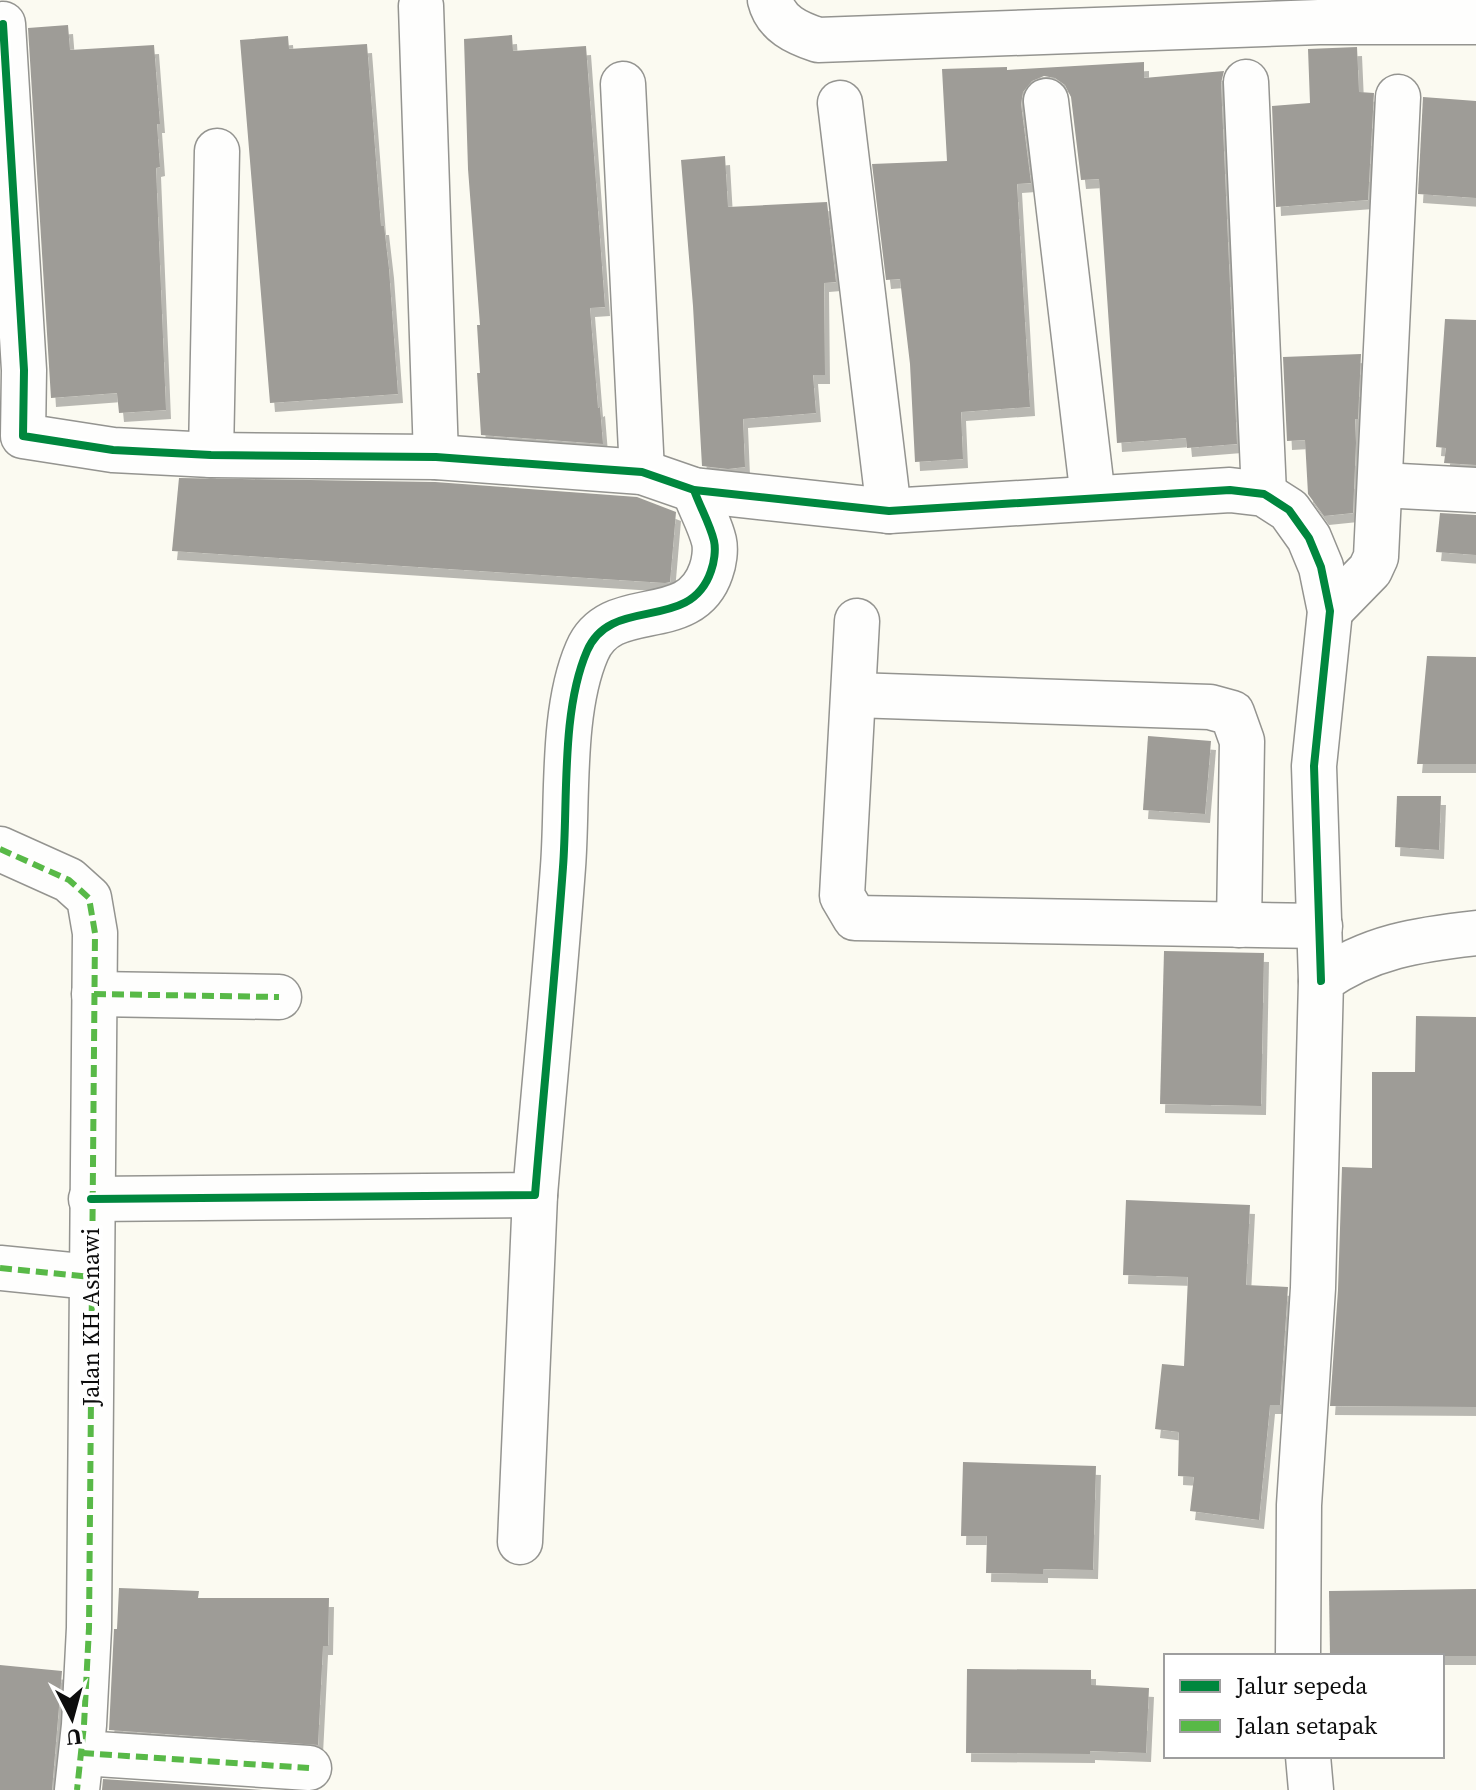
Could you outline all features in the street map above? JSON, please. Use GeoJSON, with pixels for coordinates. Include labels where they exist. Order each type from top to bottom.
{"type":"FeatureCollection","features":[{"type":"Feature","properties":{"kind":"street"},"geometry":{"type":"LineString","coordinates":[[770,0],[773,12],[795,32],[818,40],[1059,15],[1318,11],[1476,22]]}},
{"type":"Feature","properties":{"kind":"street"},"geometry":{"type":"LineString","coordinates":[[421,6],[436,457]]}},
{"type":"Feature","properties":{"kind":"street"},"geometry":{"type":"LineString","coordinates":[[3,24],[24,370],[12,436],[113,450],[211,455],[436,457],[642,472],[694,490],[889,511],[1230,490],[1264,494],[1289,510],[1309,538],[1321,567],[1330,611],[1314,766],[1321,981],[1313,1288],[1299,1505],[1298,1654]]}},
{"type":"Feature","properties":{"kind":"street"},"geometry":{"type":"LineString","coordinates":[[1246,82],[1264,494]]}},
{"type":"Feature","properties":{"kind":"street"},"geometry":{"type":"LineString","coordinates":[[623,84],[642,472]]}},
{"type":"Feature","properties":{"kind":"street"},"geometry":{"type":"LineString","coordinates":[[1330,611],[1370,570],[1376,557],[1398,97]]}},
{"type":"Feature","properties":{"kind":"street"},"geometry":{"type":"LineString","coordinates":[[1046,101],[1093,498]]}},
{"type":"Feature","properties":{"kind":"street"},"geometry":{"type":"LineString","coordinates":[[840,103],[889,511]]}},
{"type":"Feature","properties":{"kind":"street"},"geometry":{"type":"LineString","coordinates":[[211,455],[217,151]]}},
{"type":"Feature","properties":{"kind":"street"},"geometry":{"type":"LineString","coordinates":[[1381,485],[1476,490]]}},
{"type":"Feature","properties":{"kind":"street"},"geometry":{"type":"LineString","coordinates":[[520,1542],[535,1195],[564,866],[572,697],[592,638],[617,620],[693,601],[706,586],[713,566],[715,543],[694,490]]}},
{"type":"Feature","properties":{"kind":"street"},"geometry":{"type":"LineString","coordinates":[[857,621],[842,896],[855,918],[1320,926]]}},
{"type":"Feature","properties":{"kind":"street"},"geometry":{"type":"LineString","coordinates":[[854,695],[1210,707],[1232,713],[1242,741],[1239,925]]}},
{"type":"Feature","properties":{"kind":"street","name":"Jalan KH Asnawi"},"geometry":{"type":"LineString","coordinates":[[0,849],[69,880],[89,898],[95,933],[89,1628],[79,1772]]}},
{"type":"Feature","properties":{"kind":"street"},"geometry":{"type":"LineString","coordinates":[[1321,981],[1344,965],[1386,947],[1476,933]]}},
{"type":"Feature","properties":{"kind":"street"},"geometry":{"type":"LineString","coordinates":[[94,994],[279,997]]}},
{"type":"Feature","properties":{"kind":"street"},"geometry":{"type":"LineString","coordinates":[[91,1199],[535,1195]]}},
{"type":"Feature","properties":{"kind":"street"},"geometry":{"type":"LineString","coordinates":[[0,1268],[91,1277]]}},
{"type":"Feature","properties":{"kind":"street"},"geometry":{"type":"LineString","coordinates":[[1308,1758],[1311,1790]]}},
{"type":"Feature","properties":{"kind":"street"},"geometry":{"type":"LineString","coordinates":[[79,1772],[309,1768]]}},
{"type":"Feature","properties":{"kind":"building"},"geometry":{"type":"Polygon","coordinates":[[[68,25],[70,50],[154,45],[160,124],[157,124],[160,167],[156,168],[166,410],[119,413],[117,393],[51,398],[28,28],[68,25]]]}},
{"type":"Feature","properties":{"kind":"building"},"geometry":{"type":"Polygon","coordinates":[[[512,35],[513,51],[586,46],[605,307],[590,308],[603,444],[481,435],[477,373],[480,373],[477,325],[480,325],[468,169],[464,39],[512,35]]]}},
{"type":"Feature","properties":{"kind":"building"},"geometry":{"type":"Polygon","coordinates":[[[288,36],[289,49],[367,44],[398,394],[270,403],[240,40],[288,36]]]}},
{"type":"Feature","properties":{"kind":"building"},"geometry":{"type":"Polygon","coordinates":[[[1357,47],[1359,92],[1374,93],[1368,200],[1276,207],[1272,106],[1310,103],[1308,49],[1357,47]]]}},
{"type":"Feature","properties":{"kind":"building"},"geometry":{"type":"Polygon","coordinates":[[[1144,62],[1144,78],[1224,71],[1221,83],[1237,444],[1187,448],[1186,438],[1117,443],[1099,179],[1081,180],[1071,97],[1065,85],[1055,78],[1044,76],[1032,81],[1023,92],[1021,104],[1031,183],[1017,184],[1030,407],[961,412],[963,459],[915,462],[910,364],[900,279],[886,280],[872,164],[947,161],[942,69],[1007,67],[1007,70],[1144,62]]]}},
{"type":"Feature","properties":{"kind":"building"},"geometry":{"type":"Polygon","coordinates":[[[1423,97],[1476,101],[1476,198],[1418,194],[1423,97]]]}},
{"type":"Feature","properties":{"kind":"building"},"geometry":{"type":"Polygon","coordinates":[[[725,156],[728,207],[827,202],[836,282],[824,283],[825,375],[813,375],[816,413],[743,419],[745,467],[728,469],[702,466],[681,160],[725,156]]]}},
{"type":"Feature","properties":{"kind":"building"},"geometry":{"type":"Polygon","coordinates":[[[1445,319],[1476,320],[1476,465],[1444,463],[1446,448],[1436,447],[1445,319]]]}},
{"type":"Feature","properties":{"kind":"building"},"geometry":{"type":"Polygon","coordinates":[[[1361,354],[1358,419],[1355,419],[1353,513],[1324,516],[1308,494],[1305,440],[1287,441],[1283,357],[1361,354]]]}},
{"type":"Feature","properties":{"kind":"building"},"geometry":{"type":"Polygon","coordinates":[[[179,478],[435,482],[637,497],[676,512],[670,582],[172,551],[179,478]]]}},
{"type":"Feature","properties":{"kind":"building"},"geometry":{"type":"Polygon","coordinates":[[[1440,513],[1476,515],[1476,555],[1436,552],[1440,513]]]}},
{"type":"Feature","properties":{"kind":"building"},"geometry":{"type":"Polygon","coordinates":[[[1427,656],[1476,657],[1476,764],[1417,764],[1427,656]]]}},
{"type":"Feature","properties":{"kind":"building"},"geometry":{"type":"Polygon","coordinates":[[[1148,736],[1211,741],[1205,814],[1143,810],[1148,736]]]}},
{"type":"Feature","properties":{"kind":"building"},"geometry":{"type":"Polygon","coordinates":[[[1397,796],[1441,796],[1439,850],[1395,847],[1397,796]]]}},
{"type":"Feature","properties":{"kind":"building"},"geometry":{"type":"Polygon","coordinates":[[[1164,951],[1264,953],[1261,1106],[1160,1104],[1164,951]]]}},
{"type":"Feature","properties":{"kind":"building"},"geometry":{"type":"Polygon","coordinates":[[[1416,1016],[1476,1017],[1476,1407],[1330,1406],[1342,1167],[1372,1168],[1372,1072],[1415,1072],[1416,1016]]]}},
{"type":"Feature","properties":{"kind":"building"},"geometry":{"type":"Polygon","coordinates":[[[1126,1200],[1250,1205],[1246,1285],[1288,1287],[1280,1405],[1270,1405],[1259,1520],[1190,1511],[1194,1477],[1178,1476],[1179,1432],[1155,1429],[1162,1364],[1184,1366],[1188,1277],[1123,1275],[1126,1200]]]}},
{"type":"Feature","properties":{"kind":"building"},"geometry":{"type":"Polygon","coordinates":[[[963,1462],[1096,1466],[1093,1570],[1043,1569],[1043,1574],[986,1573],[987,1536],[961,1536],[963,1462]]]}},
{"type":"Feature","properties":{"kind":"building"},"geometry":{"type":"Polygon","coordinates":[[[119,1588],[199,1591],[198,1598],[329,1598],[328,1646],[323,1646],[318,1745],[109,1730],[119,1588]]]}},
{"type":"Feature","properties":{"kind":"building"},"geometry":{"type":"Polygon","coordinates":[[[1476,1589],[1476,1656],[1330,1654],[1329,1591],[1476,1589]]]}},
{"type":"Feature","properties":{"kind":"building"},"geometry":{"type":"Polygon","coordinates":[[[0,1665],[62,1671],[52,1790],[0,1790],[0,1665]]]}},
{"type":"Feature","properties":{"kind":"building"},"geometry":{"type":"Polygon","coordinates":[[[967,1669],[1091,1670],[1091,1685],[1149,1688],[1146,1753],[966,1753],[967,1669]]]}},
{"type":"Feature","properties":{"kind":"building"},"geometry":{"type":"Polygon","coordinates":[[[103,1779],[263,1790],[102,1790],[103,1779]]]}},
{"type":"Feature","properties":{"kind":"marked path"},"geometry":{"type":"LineString","coordinates":[[0,849],[69,880],[89,898],[95,933],[89,1628],[77,1790]]}},
{"type":"Feature","properties":{"kind":"marked path"},"geometry":{"type":"LineString","coordinates":[[94,994],[279,997]]}},
{"type":"Feature","properties":{"kind":"marked path"},"geometry":{"type":"LineString","coordinates":[[0,1268],[91,1277]]}},
{"type":"Feature","properties":{"kind":"marked path"},"geometry":{"type":"LineString","coordinates":[[82,1753],[309,1768]]}},
{"type":"Feature","properties":{"kind":"cycle path"},"geometry":{"type":"LineString","coordinates":[[3,24],[24,370],[23,436],[113,450],[211,455],[436,457],[642,472],[694,490],[889,511],[1230,490],[1264,494],[1289,510],[1309,538],[1321,567],[1330,611],[1314,766],[1321,981]]}},
{"type":"Feature","properties":{"kind":"cycle path"},"geometry":{"type":"LineString","coordinates":[[91,1199],[535,1195],[563,867],[567,757],[573,701],[587,651],[598,634],[614,623],[686,602],[701,590],[712,568],[715,545],[694,490]]}}]}
